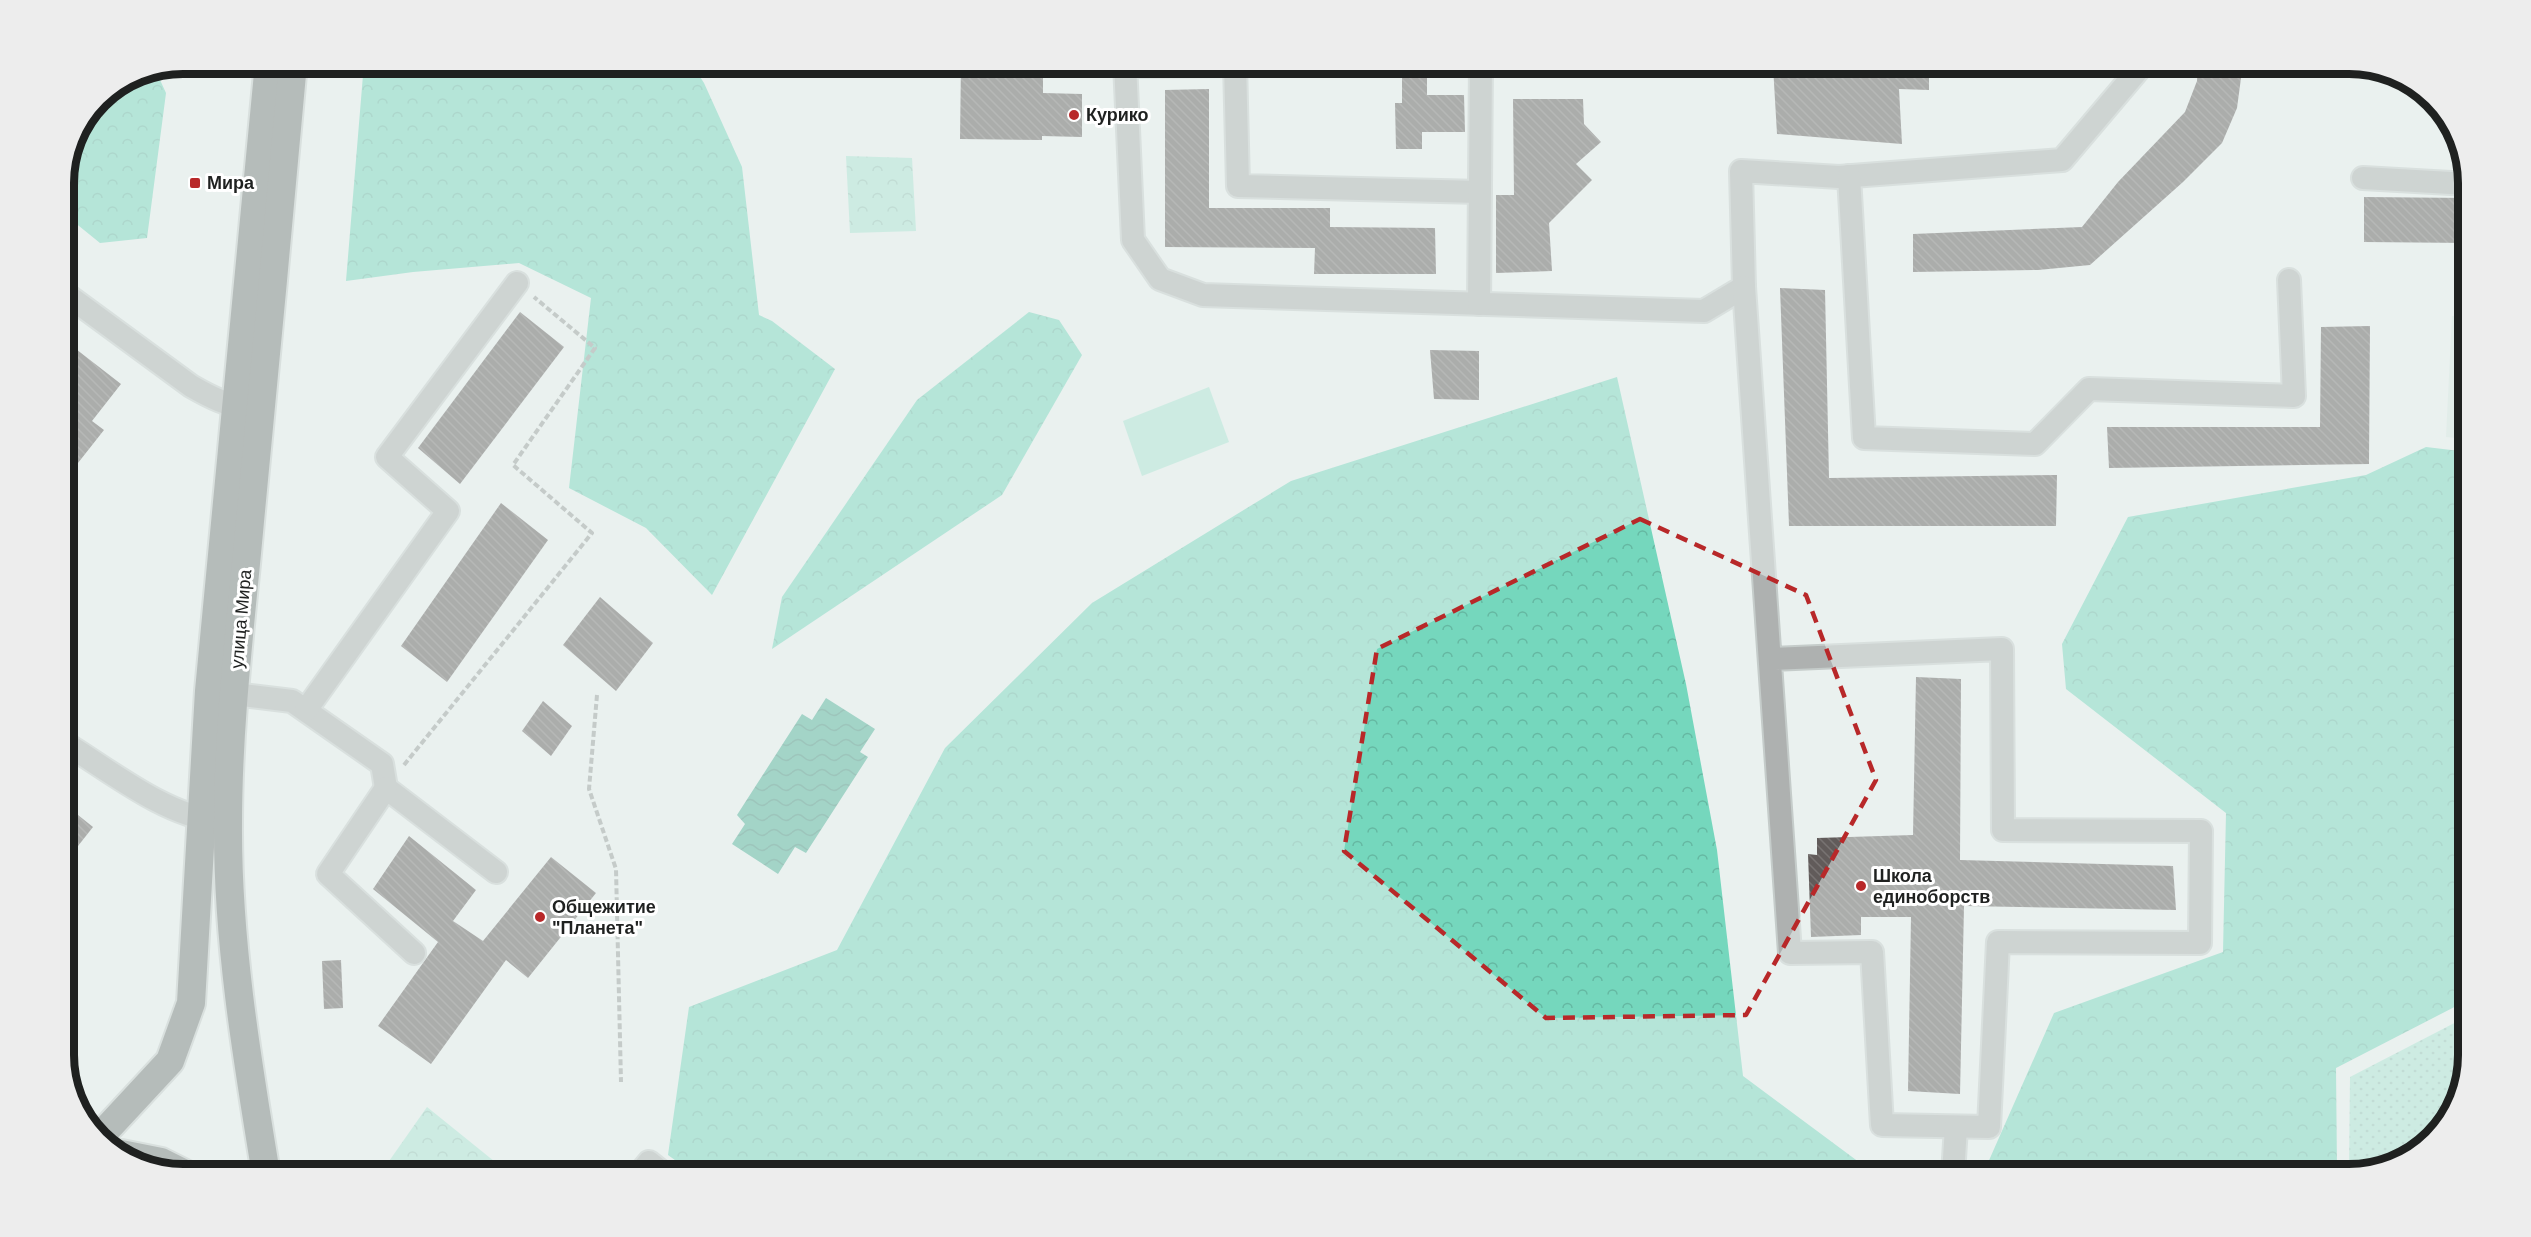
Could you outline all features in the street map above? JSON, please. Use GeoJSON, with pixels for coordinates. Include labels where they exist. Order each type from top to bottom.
{"type":"FeatureCollection","features":[{"type":"Feature","properties":{"kind":"main road","name":"улица Мира"},"geometry":{"type":"LineString","coordinates":[[249,409],[268,74]]}},
{"type":"Feature","properties":{"kind":"main road","name":"улица Мира"},"geometry":{"type":"LineString","coordinates":[[105,1130],[170,1061],[191,1003],[214,820],[222,693],[249,409],[292,74]]}},
{"type":"Feature","properties":{"kind":"main road","name":"улица Мира"},"geometry":{"type":"LineString","coordinates":[[214,820],[229,891],[254,1101],[264,1164]]}},
{"type":"Feature","properties":{"kind":"lane"},"geometry":{"type":"LineString","coordinates":[[1125,74],[1134,240],[1160,279],[1203,296],[1704,311],[1744,287]]}},
{"type":"Feature","properties":{"kind":"lane"},"geometry":{"type":"LineString","coordinates":[[1235,74],[1238,186],[1480,192]]}},
{"type":"Feature","properties":{"kind":"lane"},"geometry":{"type":"LineString","coordinates":[[1479,304],[1481,74]]}},
{"type":"Feature","properties":{"kind":"lane"},"geometry":{"type":"LineString","coordinates":[[1770,659],[2002,649],[2003,830],[2201,831],[2200,943],[1998,942],[1989,1128],[1882,1125],[1872,952],[1790,953],[1744,287],[1741,171],[1849,176],[2062,160],[2135,74]]}},
{"type":"Feature","properties":{"kind":"lane"},"geometry":{"type":"LineString","coordinates":[[1849,176],[1864,438],[2035,444],[2089,389],[2294,396],[2289,280]]}},
{"type":"Feature","properties":{"kind":"lane"},"geometry":{"type":"LineString","coordinates":[[2363,178],[2457,183]]}},
{"type":"Feature","properties":{"kind":"lane"},"geometry":{"type":"LineString","coordinates":[[306,710],[448,511],[387,457],[517,283]]}},
{"type":"Feature","properties":{"kind":"lane"},"geometry":{"type":"LineString","coordinates":[[74,300],[191,386],[212,398],[249,409]]}},
{"type":"Feature","properties":{"kind":"lane"},"geometry":{"type":"LineString","coordinates":[[222,693],[292,700],[382,764],[386,788],[496,872]]}},
{"type":"Feature","properties":{"kind":"lane"},"geometry":{"type":"LineString","coordinates":[[74,749],[151,797],[214,820]]}},
{"type":"Feature","properties":{"kind":"lane"},"geometry":{"type":"LineString","coordinates":[[386,788],[327,874],[414,953]]}},
{"type":"Feature","properties":{"kind":"lane"},"geometry":{"type":"LineString","coordinates":[[1954,1164],[1956,1127]]}},
{"type":"Feature","properties":{"kind":"path"},"geometry":{"type":"LineString","coordinates":[[386,788],[592,533],[513,465],[595,348],[517,283]]}},
{"type":"Feature","properties":{"kind":"path"},"geometry":{"type":"LineString","coordinates":[[597,695],[589,789],[616,869],[621,1082]]}},
{"type":"Feature","properties":{"kind":"highlighted area"},"geometry":{"type":"Polygon","coordinates":[[[1640,519],[1806,595],[1876,780],[1746,1015],[1546,1018],[1344,851],[1377,649],[1640,519]]]}},
{"type":"Feature","properties":{"kind":"shaded area"},"geometry":{"type":"Polygon","coordinates":[[[2452,316],[2457,316],[2457,438],[2446,437],[2452,316]]]}},
{"type":"Feature","properties":{"kind":"green space"},"geometry":{"type":"Polygon","coordinates":[[[363,74],[698,74],[742,167],[759,315],[772,321],[835,369],[712,595],[646,528],[569,488],[591,298],[519,263],[413,272],[346,281],[363,74]]]}},
{"type":"Feature","properties":{"kind":"green space"},"geometry":{"type":"Polygon","coordinates":[[[158,76],[166,93],[147,238],[100,243],[74,222],[74,168],[77,154],[88,128],[105,105],[128,88],[158,76]]]}},
{"type":"Feature","properties":{"kind":"green space"},"geometry":{"type":"Polygon","coordinates":[[[846,156],[912,158],[916,231],[850,233],[846,156]]]}},
{"type":"Feature","properties":{"kind":"green space"},"geometry":{"type":"Polygon","coordinates":[[[1029,312],[1059,320],[1082,355],[1002,495],[772,649],[782,597],[917,400],[1029,312]]]}},
{"type":"Feature","properties":{"kind":"green space"},"geometry":{"type":"Polygon","coordinates":[[[1617,377],[1686,684],[1717,850],[1743,1076],[1862,1164],[680,1164],[668,1155],[689,1007],[837,950],[945,748],[1092,603],[1291,481],[1617,377]]]}},
{"type":"Feature","properties":{"kind":"green space"},"geometry":{"type":"Polygon","coordinates":[[[1209,387],[1229,442],[1142,476],[1123,421],[1209,387]]]}},
{"type":"Feature","properties":{"kind":"green space"},"geometry":{"type":"Polygon","coordinates":[[[2426,447],[2457,451],[2458,1005],[2336,1068],[2337,1164],[1987,1164],[2054,1013],[2223,952],[2226,813],[2066,689],[2062,644],[2128,517],[2366,475],[2426,447]]]}},
{"type":"Feature","properties":{"kind":"green space"},"geometry":{"type":"Polygon","coordinates":[[[2458,1021],[2458,1054],[2452,1090],[2443,1109],[2426,1132],[2397,1152],[2377,1160],[2349,1164],[2350,1077],[2458,1021]]]}},
{"type":"Feature","properties":{"kind":"green space"},"geometry":{"type":"Polygon","coordinates":[[[427,1107],[498,1164],[387,1164],[427,1107]]]}},
{"type":"Feature","properties":{"kind":"water"},"geometry":{"type":"Polygon","coordinates":[[[826,698],[875,729],[860,752],[868,757],[806,853],[795,847],[778,874],[732,844],[745,824],[737,815],[802,714],[812,720],[826,698]]]}},
{"type":"Feature","properties":{"kind":"building"},"geometry":{"type":"Polygon","coordinates":[[[961,74],[1043,74],[1043,93],[1082,94],[1082,137],[1042,136],[1042,140],[960,139],[961,74]]]}},
{"type":"Feature","properties":{"kind":"building"},"geometry":{"type":"Polygon","coordinates":[[[1402,74],[1427,74],[1427,95],[1464,95],[1465,132],[1422,132],[1422,149],[1396,149],[1395,103],[1402,103],[1402,74]]]}},
{"type":"Feature","properties":{"kind":"building"},"geometry":{"type":"Polygon","coordinates":[[[1773,74],[1854,74],[1885,77],[1885,74],[1929,74],[1929,90],[1899,89],[1902,144],[1777,134],[1773,74]]]}},
{"type":"Feature","properties":{"kind":"building"},"geometry":{"type":"Polygon","coordinates":[[[2197,74],[2242,74],[2237,108],[2222,143],[2183,182],[2090,265],[2038,270],[1913,272],[1913,234],[2082,227],[2118,182],[2185,112],[2197,81],[2197,74]]]}},
{"type":"Feature","properties":{"kind":"building"},"geometry":{"type":"Polygon","coordinates":[[[1209,89],[1209,208],[1330,208],[1330,227],[1435,228],[1436,274],[1314,274],[1315,248],[1165,247],[1165,90],[1209,89]]]}},
{"type":"Feature","properties":{"kind":"building"},"geometry":{"type":"Polygon","coordinates":[[[1513,99],[1583,99],[1584,124],[1601,142],[1576,164],[1592,180],[1549,223],[1552,271],[1496,273],[1496,195],[1514,195],[1513,99]]]}},
{"type":"Feature","properties":{"kind":"building"},"geometry":{"type":"Polygon","coordinates":[[[2364,197],[2457,198],[2457,243],[2364,242],[2364,197]]]}},
{"type":"Feature","properties":{"kind":"building"},"geometry":{"type":"Polygon","coordinates":[[[1780,288],[1825,290],[1829,478],[2057,475],[2056,526],[1789,526],[1780,288]]]}},
{"type":"Feature","properties":{"kind":"building"},"geometry":{"type":"Polygon","coordinates":[[[520,312],[564,347],[460,484],[418,448],[520,312]]]}},
{"type":"Feature","properties":{"kind":"building"},"geometry":{"type":"Polygon","coordinates":[[[2370,326],[2369,464],[2109,468],[2107,427],[2320,427],[2321,327],[2370,326]]]}},
{"type":"Feature","properties":{"kind":"building"},"geometry":{"type":"Polygon","coordinates":[[[74,348],[121,384],[92,421],[104,430],[74,468],[74,348]]]}},
{"type":"Feature","properties":{"kind":"building"},"geometry":{"type":"Polygon","coordinates":[[[1430,350],[1479,351],[1479,400],[1434,399],[1430,350]]]}},
{"type":"Feature","properties":{"kind":"building"},"geometry":{"type":"Polygon","coordinates":[[[501,503],[548,540],[447,682],[401,646],[501,503]]]}},
{"type":"Feature","properties":{"kind":"building"},"geometry":{"type":"Polygon","coordinates":[[[600,597],[653,643],[616,691],[563,645],[600,597]]]}},
{"type":"Feature","properties":{"kind":"building"},"geometry":{"type":"Polygon","coordinates":[[[1916,677],[1961,679],[1960,860],[2173,866],[2176,910],[1964,906],[1960,1094],[1908,1091],[1911,917],[1861,917],[1861,935],[1811,937],[1808,854],[1817,855],[1817,838],[1913,835],[1916,677]]]}},
{"type":"Feature","properties":{"kind":"building"},"geometry":{"type":"Polygon","coordinates":[[[543,701],[572,726],[551,756],[522,731],[543,701]]]}},
{"type":"Feature","properties":{"kind":"building"},"geometry":{"type":"Polygon","coordinates":[[[74,812],[93,827],[74,851],[74,812]]]}},
{"type":"Feature","properties":{"kind":"building"},"geometry":{"type":"Polygon","coordinates":[[[409,836],[476,890],[453,921],[483,941],[551,857],[596,893],[528,978],[506,960],[431,1064],[378,1026],[438,942],[373,889],[409,836]]]}},
{"type":"Feature","properties":{"kind":"building"},"geometry":{"type":"Polygon","coordinates":[[[341,960],[343,1008],[324,1009],[322,961],[341,960]]]}},
{"type":"Feature","properties":{"kind":"place","name":"Курико"},"geometry":{"type":"Point","coordinates":[1074,115]}},
{"type":"Feature","properties":{"kind":"place","name":"Мира"},"geometry":{"type":"Point","coordinates":[195,183]}},
{"type":"Feature","properties":{"kind":"place","name":"Школа единоборств"},"geometry":{"type":"Point","coordinates":[1861,886]}},
{"type":"Feature","properties":{"kind":"place","name":"Общежитие \"Планета\""},"geometry":{"type":"Point","coordinates":[540,917]}}]}
